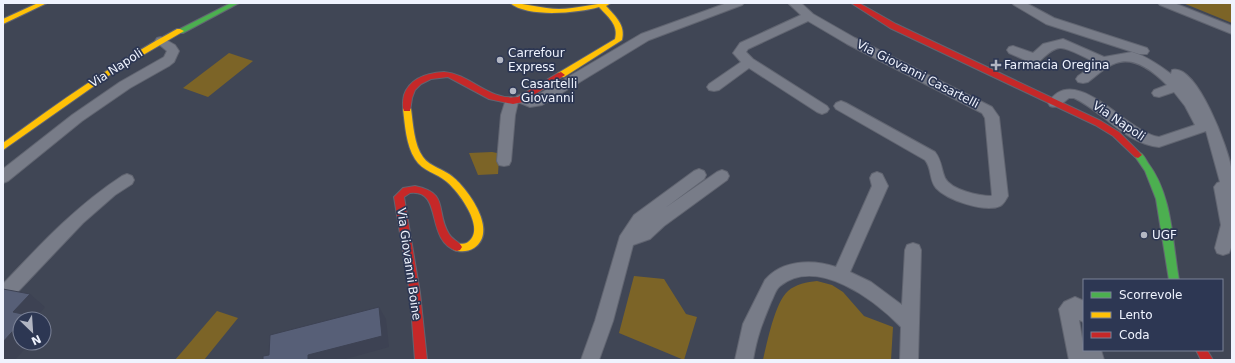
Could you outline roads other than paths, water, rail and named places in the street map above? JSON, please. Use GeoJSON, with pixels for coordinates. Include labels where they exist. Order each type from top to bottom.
{"type":"FeatureCollection","features":[{"type":"Feature","properties":{"kind":"street"},"geometry":{"type":"LineString","coordinates":[[3,22],[44,3]]}},
{"type":"Feature","properties":{"kind":"street","name":"Via Napoli"},"geometry":{"type":"LineString","coordinates":[[3,147],[74,95],[144,50],[236,3]]}},
{"type":"Feature","properties":{"kind":"street"},"geometry":{"type":"LineString","coordinates":[[504,161],[508,115],[517,101],[613,45],[621,34],[619,25],[604,4],[581,9],[554,11],[528,9],[513,3]]}},
{"type":"Feature","properties":{"kind":"street"},"geometry":{"type":"LineString","coordinates":[[517,101],[537,102],[645,37],[738,3]]}},
{"type":"Feature","properties":{"kind":"street","name":"Via Giovanni Casartelli"},"geometry":{"type":"LineString","coordinates":[[794,3],[809,16],[864,47],[987,110],[992,117],[1000,196],[996,201],[992,202],[951,192],[940,183],[936,166],[930,156],[841,106]]}},
{"type":"Feature","properties":{"kind":"street","name":"Via Napoli"},"geometry":{"type":"LineString","coordinates":[[854,3],[867,12],[943,50],[1086,116],[1109,130],[1128,145],[1148,168],[1156,182],[1163,203],[1168,227],[1174,279]]}},
{"type":"Feature","properties":{"kind":"street"},"geometry":{"type":"LineString","coordinates":[[1018,3],[1050,21],[1150,54],[1182,77],[1194,91],[1208,117],[1232,197]]}},
{"type":"Feature","properties":{"kind":"street"},"geometry":{"type":"LineString","coordinates":[[1164,3],[1232,30]]}},
{"type":"Feature","properties":{"kind":"street"},"geometry":{"type":"LineString","coordinates":[[809,16],[742,47],[740,54],[749,62],[822,109]]}},
{"type":"Feature","properties":{"kind":"street"},"geometry":{"type":"LineString","coordinates":[[3,177],[77,118],[125,84],[170,59],[173,51],[161,41]]}},
{"type":"Feature","properties":{"kind":"street"},"geometry":{"type":"LineString","coordinates":[[1013,50],[1032,59],[1046,47],[1063,42],[1103,61],[1124,56],[1132,56],[1166,74],[1194,110],[1203,127],[1224,193],[1229,225],[1230,252]]}},
{"type":"Feature","properties":{"kind":"street"},"geometry":{"type":"LineString","coordinates":[[1083,79],[1111,60]]}},
{"type":"Feature","properties":{"kind":"street"},"geometry":{"type":"LineString","coordinates":[[714,87],[749,62]]}},
{"type":"Feature","properties":{"kind":"street","name":"Via Giovanni Boine"},"geometry":{"type":"LineString","coordinates":[[421,360],[415,293],[399,197],[403,192],[414,188],[430,194],[435,201],[445,240],[452,246],[461,248],[472,244],[478,239],[480,229],[474,213],[453,182],[418,158],[406,104],[408,93],[413,85],[420,80],[434,76],[446,75],[454,77],[498,100],[517,101]]}},
{"type":"Feature","properties":{"kind":"street"},"geometry":{"type":"LineString","coordinates":[[1159,93],[1176,86]]}},
{"type":"Feature","properties":{"kind":"street","name":"Via Napoli"},"geometry":{"type":"LineString","coordinates":[[1056,103],[1061,97],[1067,94],[1072,93],[1081,96],[1142,138],[1152,142],[1159,142],[1203,127]]}},
{"type":"Feature","properties":{"kind":"street"},"geometry":{"type":"LineString","coordinates":[[590,360],[604,321],[626,241],[640,219],[699,175]]}},
{"type":"Feature","properties":{"kind":"street"},"geometry":{"type":"LineString","coordinates":[[626,241],[644,234],[658,222],[722,176]]}},
{"type":"Feature","properties":{"kind":"street"},"geometry":{"type":"LineString","coordinates":[[840,276],[880,186],[877,178]]}},
{"type":"Feature","properties":{"kind":"street"},"geometry":{"type":"LineString","coordinates":[[3,296],[56,239],[112,189],[127,180]]}},
{"type":"Feature","properties":{"kind":"street"},"geometry":{"type":"LineString","coordinates":[[910,360],[913,250]]}},
{"type":"Feature","properties":{"kind":"street"},"geometry":{"type":"LineString","coordinates":[[744,360],[752,325],[772,282],[786,272],[799,269],[823,270],[840,276],[882,298],[900,312],[910,324]]}},
{"type":"Feature","properties":{"kind":"street"},"geometry":{"type":"LineString","coordinates":[[1078,360],[1068,309],[1071,306],[1075,306],[1081,309],[1083,312]]}},
{"type":"Feature","properties":{"kind":"street"},"geometry":{"type":"LineString","coordinates":[[1202,351],[1207,360]]}},
{"type":"Feature","properties":{"kind":"place","name":"Carrefour Express"},"geometry":{"type":"Point","coordinates":[500,60]}},
{"type":"Feature","properties":{"kind":"place","name":"Farmacia Oregina"},"geometry":{"type":"Point","coordinates":[996,65]}},
{"type":"Feature","properties":{"kind":"place","name":"Casartelli Giovanni"},"geometry":{"type":"Point","coordinates":[513,91]}},
{"type":"Feature","properties":{"kind":"place","name":"UGF"},"geometry":{"type":"Point","coordinates":[1144,235]}}]}
